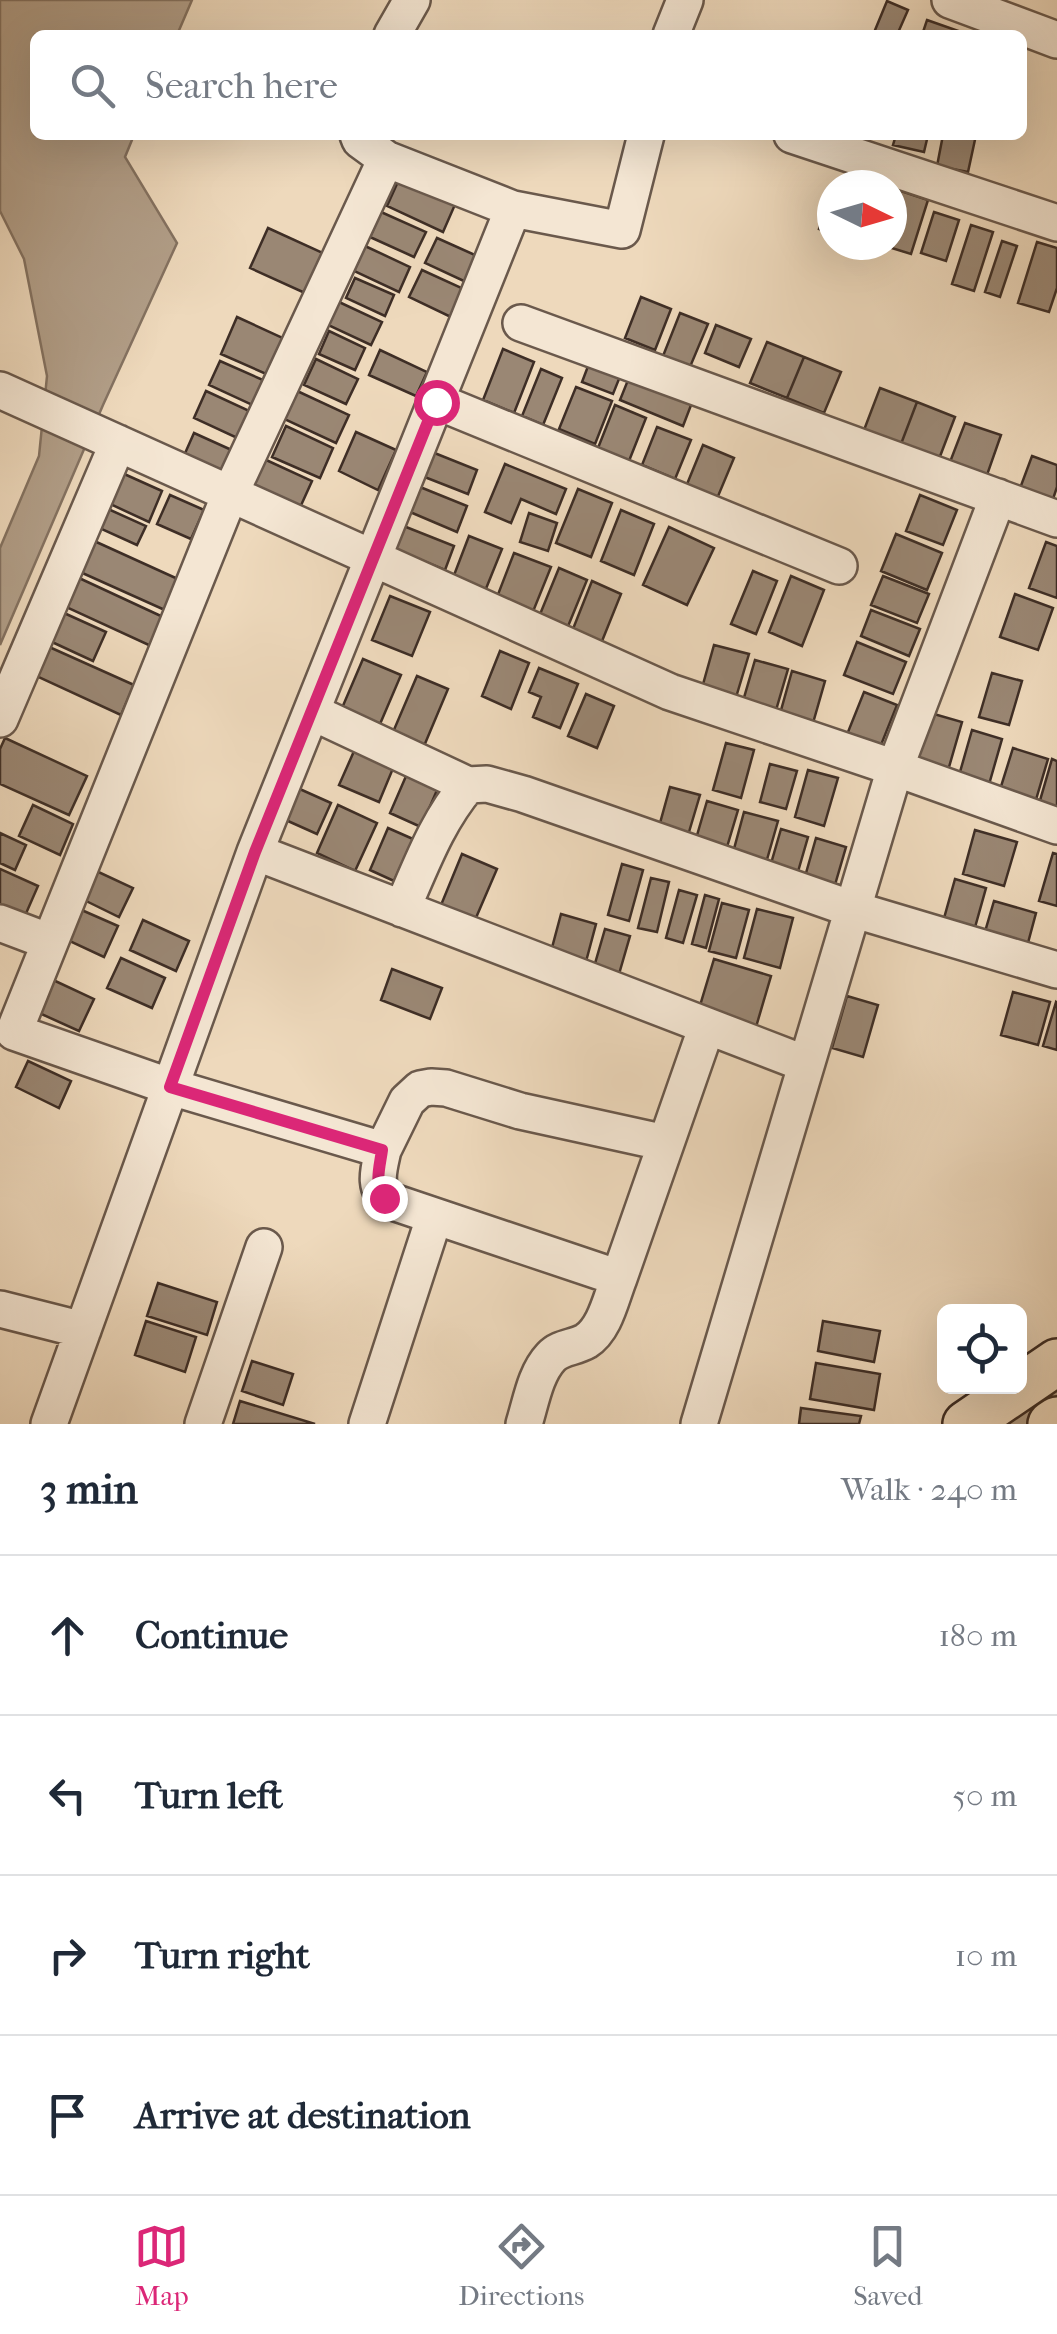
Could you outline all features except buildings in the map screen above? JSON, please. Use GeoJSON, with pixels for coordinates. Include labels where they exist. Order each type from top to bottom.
{"type":"FeatureCollection","features":[{"type":"Feature","properties":{"kind":"main road"},"geometry":{"type":"LineString","coordinates":[[966,1424],[1057,1362]]}},
{"type":"Feature","properties":{"kind":"main road"},"geometry":{"type":"LineString","coordinates":[[1050,1424],[1057,1420]]}},
{"type":"Feature","properties":{"kind":"street"},"geometry":{"type":"LineString","coordinates":[[395,30],[412,0]]}},
{"type":"Feature","properties":{"kind":"street"},"geometry":{"type":"LineString","coordinates":[[674,30],[685,0]]}},
{"type":"Feature","properties":{"kind":"street"},"geometry":{"type":"LineString","coordinates":[[950,0],[1057,40]]}},
{"type":"Feature","properties":{"kind":"street"},"geometry":{"type":"LineString","coordinates":[[360,140],[386,159],[513,210],[622,230],[645,140]]}},
{"type":"Feature","properties":{"kind":"street"},"geometry":{"type":"LineString","coordinates":[[807,140],[1057,224]]}},
{"type":"Feature","properties":{"kind":"street"},"geometry":{"type":"LineString","coordinates":[[382,1150],[170,1087],[14,1032],[230,494],[386,159]]}},
{"type":"Feature","properties":{"kind":"street"},"geometry":{"type":"LineString","coordinates":[[49,1424],[255,852],[513,210]]}},
{"type":"Feature","properties":{"kind":"street"},"geometry":{"type":"LineString","coordinates":[[521,323],[1057,518]]}},
{"type":"Feature","properties":{"kind":"street"},"geometry":{"type":"LineString","coordinates":[[0,390],[670,692],[1057,826]]}},
{"type":"Feature","properties":{"kind":"street"},"geometry":{"type":"LineString","coordinates":[[436,402],[838,566]]}},
{"type":"Feature","properties":{"kind":"street"},"geometry":{"type":"LineString","coordinates":[[0,718],[118,444]]}},
{"type":"Feature","properties":{"kind":"street"},"geometry":{"type":"LineString","coordinates":[[698,1424],[895,768],[998,497]]}},
{"type":"Feature","properties":{"kind":"street"},"geometry":{"type":"LineString","coordinates":[[312,712],[468,785],[487,784],[523,794],[852,909],[1057,970]]}},
{"type":"Feature","properties":{"kind":"street"},"geometry":{"type":"LineString","coordinates":[[402,909],[434,834],[468,785]]}},
{"type":"Feature","properties":{"kind":"street"},"geometry":{"type":"LineString","coordinates":[[255,852],[806,1064]]}},
{"type":"Feature","properties":{"kind":"street"},"geometry":{"type":"LineString","coordinates":[[0,923],[50,942]]}},
{"type":"Feature","properties":{"kind":"street"},"geometry":{"type":"LineString","coordinates":[[524,1424],[539,1375],[548,1360],[559,1350],[590,1339],[602,1322],[707,1026]]}},
{"type":"Feature","properties":{"kind":"street"},"geometry":{"type":"LineString","coordinates":[[619,1278],[384,1198],[378,1178],[382,1150],[407,1100],[420,1089],[431,1087],[666,1143]]}},
{"type":"Feature","properties":{"kind":"street"},"geometry":{"type":"LineString","coordinates":[[368,1424],[434,1218]]}},
{"type":"Feature","properties":{"kind":"street"},"geometry":{"type":"LineString","coordinates":[[203,1424],[264,1247]]}},
{"type":"Feature","properties":{"kind":"street"},"geometry":{"type":"LineString","coordinates":[[0,1309],[83,1330]]}},
{"type":"Feature","properties":{"kind":"shaded area"},"geometry":{"type":"Polygon","coordinates":[[[0,0],[192,0],[179,30],[30,30],[30,140],[132,140],[125,157],[177,243],[0,645],[0,548],[39,456],[47,376],[24,259],[0,211],[0,0]]]}},
{"type":"Feature","properties":{"kind":"waterway"},"geometry":{"type":"LineString","coordinates":[[1016,1424],[1057,1398]]}},
{"type":"Feature","properties":{"kind":"route"},"geometry":{"type":"LineString","coordinates":[[384,1198],[378,1178],[382,1150],[170,1087],[255,852],[436,402]]}}]}
